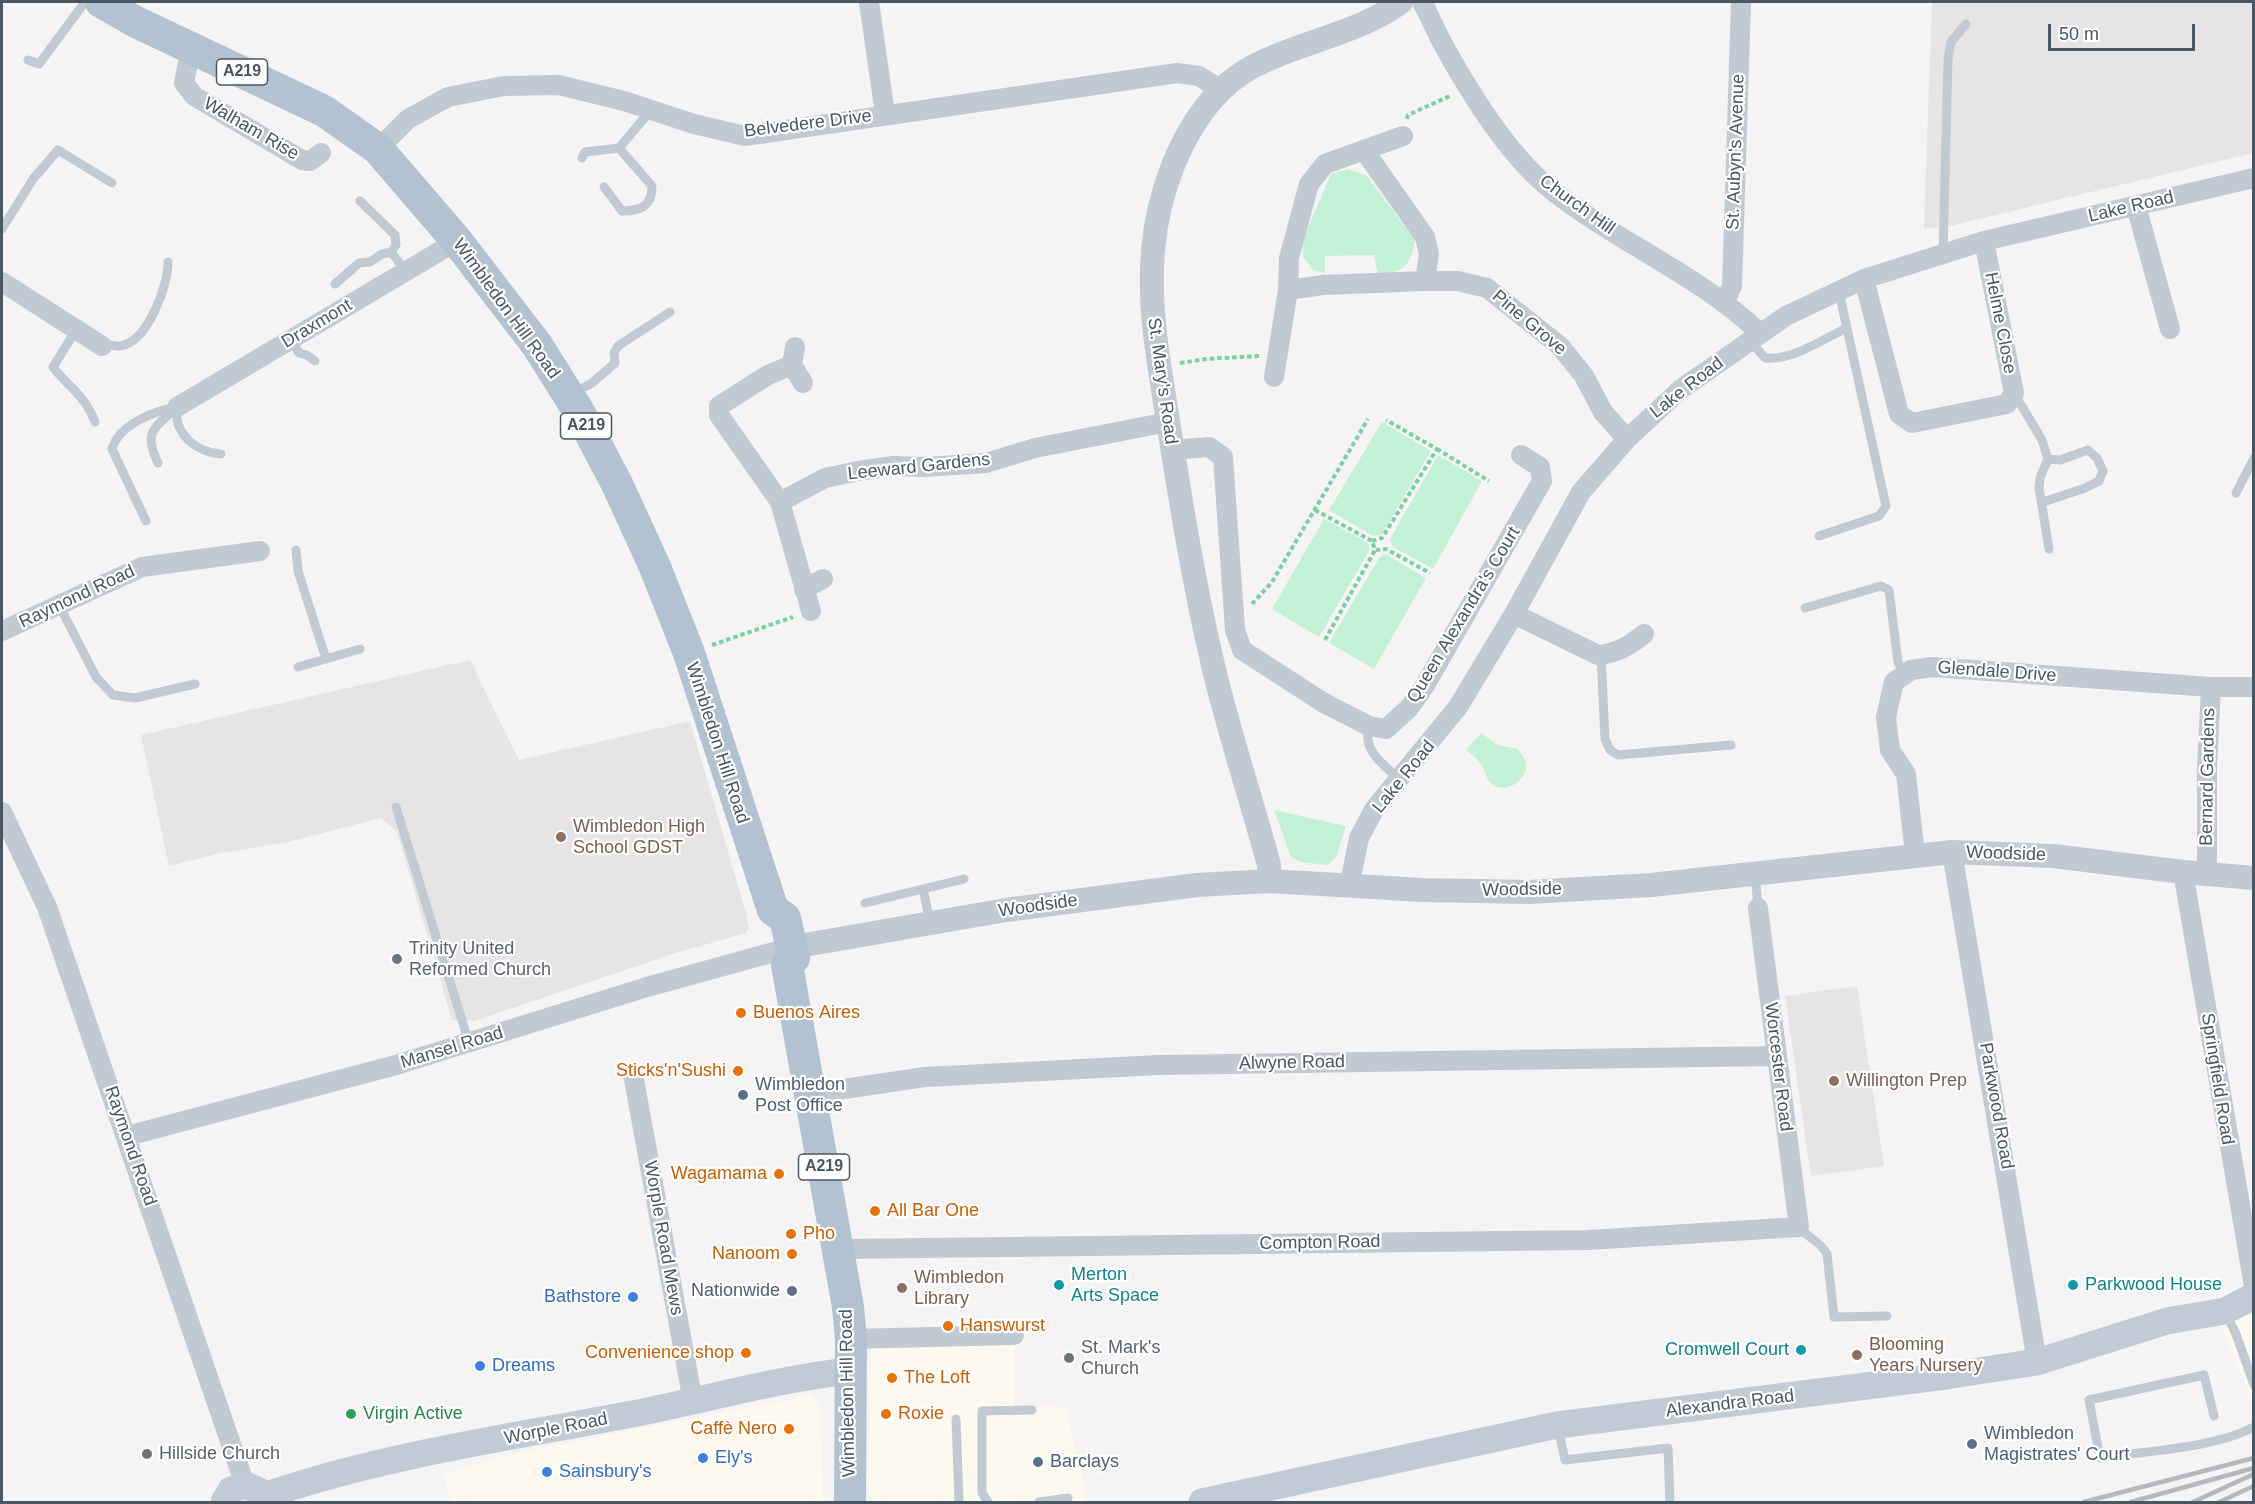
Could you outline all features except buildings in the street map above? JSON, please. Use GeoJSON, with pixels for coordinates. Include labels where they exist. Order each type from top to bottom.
{"type":"FeatureCollection","features":[{"type":"Feature","properties":{"kind":"main road","name":"Wimbledon Hill Road"},"geometry":{"type":"LineString","coordinates":[[100,2],[134,21],[324,111],[378,149],[457,241],[537,345],[618,484],[655,567],[689,653],[773,910],[767,922],[784,955],[840,1249],[851,1339],[850,1503]]}},
{"type":"Feature","properties":{"kind":"main road","name":"Alexandra Road"},"geometry":{"type":"LineString","coordinates":[[1202,1503],[1557,1425],[2037,1362],[2167,1321],[2225,1311],[2253,1296]]}},
{"type":"Feature","properties":{"kind":"main road","name":"Worple Road"},"geometry":{"type":"LineString","coordinates":[[258,1494],[346,1471],[823,1374],[850,1371]]}},
{"type":"Feature","properties":{"kind":"main road"},"geometry":{"type":"LineString","coordinates":[[224,1503],[231,1490],[258,1494]]}},
{"type":"Feature","properties":{"kind":"street"},"geometry":{"type":"LineString","coordinates":[[869,2],[885,114]]}},
{"type":"Feature","properties":{"kind":"street","name":"St. Mary's Road"},"geometry":{"type":"LineString","coordinates":[[1270,881],[1266,853],[1213,665],[1172,450],[1159,367],[1151,286],[1159,213],[1165,187],[1184,142],[1201,115],[1221,90],[1251,68],[1353,28],[1401,2]]}},
{"type":"Feature","properties":{"kind":"street","name":"Church Hill"},"geometry":{"type":"LineString","coordinates":[[1422,2],[1470,90],[1522,161],[1552,191],[1725,302],[1754,337]]}},
{"type":"Feature","properties":{"kind":"street","name":"St. Aubyn's Avenue"},"geometry":{"type":"LineString","coordinates":[[1725,302],[1732,286],[1741,2]]}},
{"type":"Feature","properties":{"kind":"street","name":"Walham Rise"},"geometry":{"type":"LineString","coordinates":[[191,48],[184,83],[194,96],[302,160],[310,161],[321,153]]}},
{"type":"Feature","properties":{"kind":"street","name":"Belvedere Drive"},"geometry":{"type":"LineString","coordinates":[[378,149],[408,119],[448,97],[504,86],[559,86],[745,136],[1177,73],[1198,76],[1221,90]]}},
{"type":"Feature","properties":{"kind":"street"},"geometry":{"type":"LineString","coordinates":[[1274,377],[1288,290],[1289,258],[1309,184],[1325,164],[1403,136]]}},
{"type":"Feature","properties":{"kind":"street"},"geometry":{"type":"LineString","coordinates":[[1364,150],[1425,237],[1429,254],[1425,281]]}},
{"type":"Feature","properties":{"kind":"street","name":"Lake Road"},"geometry":{"type":"LineString","coordinates":[[1349,887],[1359,838],[1376,808],[1458,707],[1514,614],[1581,492],[1627,438],[1681,389],[1786,316],[1864,279],[1984,241],[2253,178]]}},
{"type":"Feature","properties":{"kind":"street"},"geometry":{"type":"LineString","coordinates":[[2136,206],[2170,329]]}},
{"type":"Feature","properties":{"kind":"street","name":"Draxmont"},"geometry":{"type":"LineString","coordinates":[[177,407],[457,241]]}},
{"type":"Feature","properties":{"kind":"street","name":"Helme Close"},"geometry":{"type":"LineString","coordinates":[[1864,279],[1899,414],[1912,423],[2007,404],[2014,393],[1984,241]]}},
{"type":"Feature","properties":{"kind":"street","name":"Pine Grove"},"geometry":{"type":"LineString","coordinates":[[1288,290],[1323,285],[1425,281],[1458,281],[1487,288],[1560,345],[1584,376],[1603,412],[1627,438]]}},
{"type":"Feature","properties":{"kind":"street"},"geometry":{"type":"LineString","coordinates":[[2,282],[100,345]]}},
{"type":"Feature","properties":{"kind":"street"},"geometry":{"type":"LineString","coordinates":[[803,383],[794,356],[719,406],[719,415],[780,502],[811,611]]}},
{"type":"Feature","properties":{"kind":"street","name":"Leeward Gardens"},"geometry":{"type":"LineString","coordinates":[[780,502],[825,478],[858,471],[893,466],[924,467],[986,463],[1035,448],[1168,422]]}},
{"type":"Feature","properties":{"kind":"street"},"geometry":{"type":"LineString","coordinates":[[1172,450],[1209,447],[1223,457],[1235,630],[1242,650],[1324,703],[1369,726]]}},
{"type":"Feature","properties":{"kind":"street","name":"Queen Alexandra's Court"},"geometry":{"type":"LineString","coordinates":[[1369,726],[1386,729],[1409,708],[1424,687],[1528,508],[1542,481],[1540,467],[1521,455]]}},
{"type":"Feature","properties":{"kind":"street","name":"Raymond Road"},"geometry":{"type":"LineString","coordinates":[[2,631],[142,567],[260,551]]}},
{"type":"Feature","properties":{"kind":"street"},"geometry":{"type":"LineString","coordinates":[[804,589],[823,579]]}},
{"type":"Feature","properties":{"kind":"street"},"geometry":{"type":"LineString","coordinates":[[1514,614],[1601,654],[1614,653],[1629,646],[1644,634]]}},
{"type":"Feature","properties":{"kind":"street","name":"Glendale Drive"},"geometry":{"type":"LineString","coordinates":[[1904,675],[1911,670],[1932,667],[2211,687]]}},
{"type":"Feature","properties":{"kind":"street"},"geometry":{"type":"LineString","coordinates":[[1904,675],[1894,682],[1886,717],[1890,750],[1906,774],[1915,855]]}},
{"type":"Feature","properties":{"kind":"street","name":"Bernard Gardens"},"geometry":{"type":"LineString","coordinates":[[2207,874],[2207,766],[2211,687],[2253,687]]}},
{"type":"Feature","properties":{"kind":"street","name":"Raymond Road"},"geometry":{"type":"LineString","coordinates":[[2,812],[47,907],[127,1136],[258,1494]]}},
{"type":"Feature","properties":{"kind":"street","name":"Woodside"},"geometry":{"type":"LineString","coordinates":[[784,955],[930,922],[1197,885],[1270,881],[1349,887],[1529,892],[1651,885],[1952,852],[2053,856],[2253,878]]}},
{"type":"Feature","properties":{"kind":"street","name":"Parkwood Road"},"geometry":{"type":"LineString","coordinates":[[1952,852],[2037,1362]]}},
{"type":"Feature","properties":{"kind":"street","name":"Springfield Road"},"geometry":{"type":"LineString","coordinates":[[2183,872],[2253,1286]]}},
{"type":"Feature","properties":{"kind":"street","name":"Worcester Road"},"geometry":{"type":"LineString","coordinates":[[1758,908],[1799,1227]]}},
{"type":"Feature","properties":{"kind":"street","name":"Mansel Road"},"geometry":{"type":"LineString","coordinates":[[127,1136],[469,1043],[696,974],[784,955]]}},
{"type":"Feature","properties":{"kind":"street","name":"Alwyne Road"},"geometry":{"type":"LineString","coordinates":[[810,1094],[925,1077],[1159,1065],[1777,1056]]}},
{"type":"Feature","properties":{"kind":"street","name":"Worple Road Mews"},"geometry":{"type":"LineString","coordinates":[[633,1074],[693,1402]]}},
{"type":"Feature","properties":{"kind":"street","name":"Compton Road"},"geometry":{"type":"LineString","coordinates":[[840,1249],[1589,1240],[1799,1227]]}},
{"type":"Feature","properties":{"kind":"street"},"geometry":{"type":"LineString","coordinates":[[851,1339],[1014,1335]]}},
{"type":"Feature","properties":{"kind":"lane"},"geometry":{"type":"LineString","coordinates":[[28,60],[39,64],[100,2]]}},
{"type":"Feature","properties":{"kind":"lane"},"geometry":{"type":"LineString","coordinates":[[1943,254],[1948,59],[1951,42],[1966,24]]}},
{"type":"Feature","properties":{"kind":"lane"},"geometry":{"type":"LineString","coordinates":[[582,158],[585,152],[619,148],[651,110]]}},
{"type":"Feature","properties":{"kind":"lane"},"geometry":{"type":"LineString","coordinates":[[604,187],[622,211],[634,211],[646,206],[652,198],[652,186],[619,148]]}},
{"type":"Feature","properties":{"kind":"lane"},"geometry":{"type":"LineString","coordinates":[[2,229],[33,179],[58,150],[112,183]]}},
{"type":"Feature","properties":{"kind":"lane"},"geometry":{"type":"LineString","coordinates":[[335,284],[359,263],[370,262],[382,254],[391,252],[398,240],[360,201]]}},
{"type":"Feature","properties":{"kind":"lane"},"geometry":{"type":"LineString","coordinates":[[391,252],[406,271]]}},
{"type":"Feature","properties":{"kind":"lane"},"geometry":{"type":"LineString","coordinates":[[100,345],[121,346],[150,320],[163,295],[168,262]]}},
{"type":"Feature","properties":{"kind":"lane"},"geometry":{"type":"LineString","coordinates":[[1819,536],[1879,516],[1886,506],[1839,292]]}},
{"type":"Feature","properties":{"kind":"lane"},"geometry":{"type":"LineString","coordinates":[[568,395],[610,370],[615,363],[614,353],[618,346],[670,312]]}},
{"type":"Feature","properties":{"kind":"lane"},"geometry":{"type":"LineString","coordinates":[[1754,337],[1765,358],[1775,359],[1799,351],[1847,327]]}},
{"type":"Feature","properties":{"kind":"lane"},"geometry":{"type":"LineString","coordinates":[[76,330],[53,367],[61,377],[74,386],[95,422]]}},
{"type":"Feature","properties":{"kind":"lane"},"geometry":{"type":"LineString","coordinates":[[291,339],[299,353],[315,361]]}},
{"type":"Feature","properties":{"kind":"lane"},"geometry":{"type":"LineString","coordinates":[[2014,393],[2042,440],[2048,459],[2040,478],[2049,549]]}},
{"type":"Feature","properties":{"kind":"lane"},"geometry":{"type":"LineString","coordinates":[[177,407],[176,417],[183,433],[194,445],[205,453],[221,454]]}},
{"type":"Feature","properties":{"kind":"lane"},"geometry":{"type":"LineString","coordinates":[[158,463],[149,445],[150,436],[177,407]]}},
{"type":"Feature","properties":{"kind":"lane"},"geometry":{"type":"LineString","coordinates":[[146,521],[112,449],[115,440],[125,430],[157,410],[177,407]]}},
{"type":"Feature","properties":{"kind":"lane"},"geometry":{"type":"LineString","coordinates":[[2043,502],[2099,481],[2103,471],[2097,458],[2088,450],[2061,460],[2048,459]]}},
{"type":"Feature","properties":{"kind":"lane"},"geometry":{"type":"LineString","coordinates":[[2236,493],[2253,458]]}},
{"type":"Feature","properties":{"kind":"lane"},"geometry":{"type":"LineString","coordinates":[[296,550],[298,572],[326,659]]}},
{"type":"Feature","properties":{"kind":"lane"},"geometry":{"type":"LineString","coordinates":[[1805,608],[1881,586],[1889,590],[1898,662],[1904,675]]}},
{"type":"Feature","properties":{"kind":"lane"},"geometry":{"type":"LineString","coordinates":[[59,605],[96,677],[113,695],[135,698],[195,684]]}},
{"type":"Feature","properties":{"kind":"lane"},"geometry":{"type":"LineString","coordinates":[[298,667],[360,649]]}},
{"type":"Feature","properties":{"kind":"lane"},"geometry":{"type":"LineString","coordinates":[[1601,654],[1605,739],[1610,750],[1618,754],[1731,745]]}},
{"type":"Feature","properties":{"kind":"lane"},"geometry":{"type":"LineString","coordinates":[[1369,726],[1366,739],[1369,748],[1400,780]]}},
{"type":"Feature","properties":{"kind":"lane"},"geometry":{"type":"LineString","coordinates":[[396,807],[469,1043]]}},
{"type":"Feature","properties":{"kind":"lane"},"geometry":{"type":"LineString","coordinates":[[1755,872],[1758,908]]}},
{"type":"Feature","properties":{"kind":"lane"},"geometry":{"type":"LineString","coordinates":[[865,903],[964,879]]}},
{"type":"Feature","properties":{"kind":"lane"},"geometry":{"type":"LineString","coordinates":[[923,889],[930,922]]}},
{"type":"Feature","properties":{"kind":"lane"},"geometry":{"type":"LineString","coordinates":[[1799,1227],[1806,1236],[1823,1246],[1827,1254],[1834,1317],[1887,1316]]}},
{"type":"Feature","properties":{"kind":"lane"},"geometry":{"type":"LineString","coordinates":[[2225,1311],[2236,1334],[2253,1385]]}},
{"type":"Feature","properties":{"kind":"lane"},"geometry":{"type":"LineString","coordinates":[[2214,1416],[2204,1375],[2089,1400],[2100,1458],[2215,1440],[2242,1433],[2253,1427]]}},
{"type":"Feature","properties":{"kind":"lane"},"geometry":{"type":"LineString","coordinates":[[988,1503],[982,1493],[982,1411],[1032,1410]]}},
{"type":"Feature","properties":{"kind":"lane"},"geometry":{"type":"LineString","coordinates":[[956,1419],[959,1503]]}},
{"type":"Feature","properties":{"kind":"lane"},"geometry":{"type":"LineString","coordinates":[[1557,1425],[1565,1460],[1668,1448],[1670,1503]]}},
{"type":"Feature","properties":{"kind":"lane"},"geometry":{"type":"LineString","coordinates":[[1039,1503],[1068,1497]]}},
{"type":"Feature","properties":{"kind":"path"},"geometry":{"type":"LineString","coordinates":[[1403,136],[1408,115],[1470,90]]}},
{"type":"Feature","properties":{"kind":"path"},"geometry":{"type":"LineString","coordinates":[[1159,367],[1206,359],[1277,356]]}},
{"type":"Feature","properties":{"kind":"path"},"geometry":{"type":"LineString","coordinates":[[1235,630],[1258,595],[1272,582],[1368,419]]}},
{"type":"Feature","properties":{"kind":"path"},"geometry":{"type":"LineString","coordinates":[[1386,420],[1489,481]]}},
{"type":"Feature","properties":{"kind":"path"},"geometry":{"type":"LineString","coordinates":[[1372,541],[1382,538],[1437,449]]}},
{"type":"Feature","properties":{"kind":"path"},"geometry":{"type":"LineString","coordinates":[[1315,510],[1372,541],[1375,550],[1324,640]]}},
{"type":"Feature","properties":{"kind":"path"},"geometry":{"type":"LineString","coordinates":[[1382,538],[1386,549]]}},
{"type":"Feature","properties":{"kind":"path"},"geometry":{"type":"LineString","coordinates":[[1375,550],[1386,549],[1430,573]]}},
{"type":"Feature","properties":{"kind":"path"},"geometry":{"type":"LineString","coordinates":[[689,653],[811,611]]}},
{"type":"Feature","properties":{"kind":"shaded area"},"geometry":{"type":"Polygon","coordinates":[[[1932,2],[2253,2],[2253,153],[1950,226],[1924,229],[1932,2]]]}},
{"type":"Feature","properties":{"kind":"shaded area","name":"Wimbledon High School GDST"},"geometry":{"type":"Polygon","coordinates":[[[470,660],[519,760],[690,721],[746,913],[749,928],[746,933],[669,955],[475,1021],[452,1020],[397,832],[381,818],[288,842],[222,853],[169,866],[141,735],[470,660]]]}},
{"type":"Feature","properties":{"kind":"shaded area","name":"Willington Prep"},"geometry":{"type":"Polygon","coordinates":[[[1857,986],[1884,1166],[1811,1176],[1785,996],[1857,986]]]}},
{"type":"Feature","properties":{"kind":"shaded area"},"geometry":{"type":"Polygon","coordinates":[[[2253,1301],[2253,1402],[2218,1318],[2253,1301]]]}},
{"type":"Feature","properties":{"kind":"shaded area"},"geometry":{"type":"Polygon","coordinates":[[[871,1344],[1014,1344],[1014,1406],[1066,1407],[1087,1502],[872,1502],[868,1485],[871,1344]]]}},
{"type":"Feature","properties":{"kind":"shaded area","name":"Ely's"},"geometry":{"type":"Polygon","coordinates":[[[811,1395],[820,1408],[823,1502],[451,1502],[444,1475],[503,1456],[811,1395]]]}},
{"type":"Feature","properties":{"kind":"green space"},"geometry":{"type":"Polygon","coordinates":[[[1348,169],[1366,175],[1415,240],[1408,262],[1400,270],[1378,276],[1374,255],[1325,256],[1325,273],[1313,270],[1303,257],[1304,237],[1331,174],[1348,169]]]}},
{"type":"Feature","properties":{"kind":"green space"},"geometry":{"type":"Polygon","coordinates":[[[1382,422],[1431,451],[1381,535],[1373,536],[1329,510],[1382,422]]]}},
{"type":"Feature","properties":{"kind":"green space"},"geometry":{"type":"Polygon","coordinates":[[[1438,455],[1482,481],[1433,569],[1393,547],[1390,539],[1438,455]]]}},
{"type":"Feature","properties":{"kind":"green space"},"geometry":{"type":"Polygon","coordinates":[[[1324,519],[1367,542],[1370,549],[1319,637],[1272,609],[1324,519]]]}},
{"type":"Feature","properties":{"kind":"green space"},"geometry":{"type":"Polygon","coordinates":[[[1386,554],[1426,578],[1374,669],[1329,643],[1379,558],[1386,554]]]}},
{"type":"Feature","properties":{"kind":"green space"},"geometry":{"type":"Polygon","coordinates":[[[1481,733],[1498,745],[1518,749],[1526,767],[1525,773],[1518,782],[1501,788],[1489,782],[1479,761],[1466,750],[1481,733]]]}},
{"type":"Feature","properties":{"kind":"green space"},"geometry":{"type":"Polygon","coordinates":[[[1274,810],[1346,826],[1336,857],[1328,865],[1300,862],[1291,857],[1274,810]]]}},
{"type":"Feature","properties":{"kind":"railway"},"geometry":{"type":"LineString","coordinates":[[2084,1502],[2254,1458]]}},
{"type":"Feature","properties":{"kind":"railway"},"geometry":{"type":"LineString","coordinates":[[2131,1502],[2254,1468]]}},
{"type":"Feature","properties":{"kind":"railway"},"geometry":{"type":"LineString","coordinates":[[2193,1502],[2254,1474]]}},
{"type":"Feature","properties":{"kind":"railway"},"geometry":{"type":"LineString","coordinates":[[2219,1502],[2254,1486]]}},
{"type":"Feature","properties":{"kind":"place","name":"Wimbledon High School GDST"},"geometry":{"type":"Point","coordinates":[561,837]}},
{"type":"Feature","properties":{"kind":"place","name":"Trinity United Reformed Church"},"geometry":{"type":"Point","coordinates":[397,959]}},
{"type":"Feature","properties":{"kind":"place","name":"Buenos Aires"},"geometry":{"type":"Point","coordinates":[741,1013]}},
{"type":"Feature","properties":{"kind":"place","name":"Sticks'n'Sushi"},"geometry":{"type":"Point","coordinates":[738,1071]}},
{"type":"Feature","properties":{"kind":"place","name":"Willington Prep"},"geometry":{"type":"Point","coordinates":[1834,1081]}},
{"type":"Feature","properties":{"kind":"place","name":"Wimbledon Post Office"},"geometry":{"type":"Point","coordinates":[743,1095]}},
{"type":"Feature","properties":{"kind":"place","name":"Wagamama"},"geometry":{"type":"Point","coordinates":[779,1174]}},
{"type":"Feature","properties":{"kind":"place","name":"All Bar One"},"geometry":{"type":"Point","coordinates":[875,1211]}},
{"type":"Feature","properties":{"kind":"place","name":"Pho"},"geometry":{"type":"Point","coordinates":[791,1234]}},
{"type":"Feature","properties":{"kind":"place","name":"Nanoom"},"geometry":{"type":"Point","coordinates":[792,1254]}},
{"type":"Feature","properties":{"kind":"place","name":"Merton Arts Space"},"geometry":{"type":"Point","coordinates":[1059,1285]}},
{"type":"Feature","properties":{"kind":"place","name":"Parkwood House"},"geometry":{"type":"Point","coordinates":[2073,1285]}},
{"type":"Feature","properties":{"kind":"place","name":"Wimbledon Library"},"geometry":{"type":"Point","coordinates":[902,1288]}},
{"type":"Feature","properties":{"kind":"place","name":"Nationwide"},"geometry":{"type":"Point","coordinates":[792,1291]}},
{"type":"Feature","properties":{"kind":"place","name":"Bathstore"},"geometry":{"type":"Point","coordinates":[633,1297]}},
{"type":"Feature","properties":{"kind":"place","name":"Hanswurst"},"geometry":{"type":"Point","coordinates":[948,1326]}},
{"type":"Feature","properties":{"kind":"place","name":"Cromwell Court"},"geometry":{"type":"Point","coordinates":[1801,1350]}},
{"type":"Feature","properties":{"kind":"place","name":"Convenience shop"},"geometry":{"type":"Point","coordinates":[746,1353]}},
{"type":"Feature","properties":{"kind":"place","name":"Blooming Years Nursery"},"geometry":{"type":"Point","coordinates":[1857,1355]}},
{"type":"Feature","properties":{"kind":"place","name":"St. Mark's Church"},"geometry":{"type":"Point","coordinates":[1069,1358]}},
{"type":"Feature","properties":{"kind":"place","name":"Dreams"},"geometry":{"type":"Point","coordinates":[480,1366]}},
{"type":"Feature","properties":{"kind":"place","name":"The Loft"},"geometry":{"type":"Point","coordinates":[892,1378]}},
{"type":"Feature","properties":{"kind":"place","name":"Virgin Active"},"geometry":{"type":"Point","coordinates":[351,1414]}},
{"type":"Feature","properties":{"kind":"place","name":"Roxie"},"geometry":{"type":"Point","coordinates":[886,1414]}},
{"type":"Feature","properties":{"kind":"place","name":"Caffè Nero"},"geometry":{"type":"Point","coordinates":[789,1429]}},
{"type":"Feature","properties":{"kind":"place","name":"Wimbledon Magistrates' Court"},"geometry":{"type":"Point","coordinates":[1972,1444]}},
{"type":"Feature","properties":{"kind":"place","name":"Hillside Church"},"geometry":{"type":"Point","coordinates":[147,1454]}},
{"type":"Feature","properties":{"kind":"place","name":"Ely's"},"geometry":{"type":"Point","coordinates":[703,1458]}},
{"type":"Feature","properties":{"kind":"place","name":"Barclays"},"geometry":{"type":"Point","coordinates":[1038,1462]}},
{"type":"Feature","properties":{"kind":"place","name":"Sainsbury's"},"geometry":{"type":"Point","coordinates":[547,1472]}}]}
